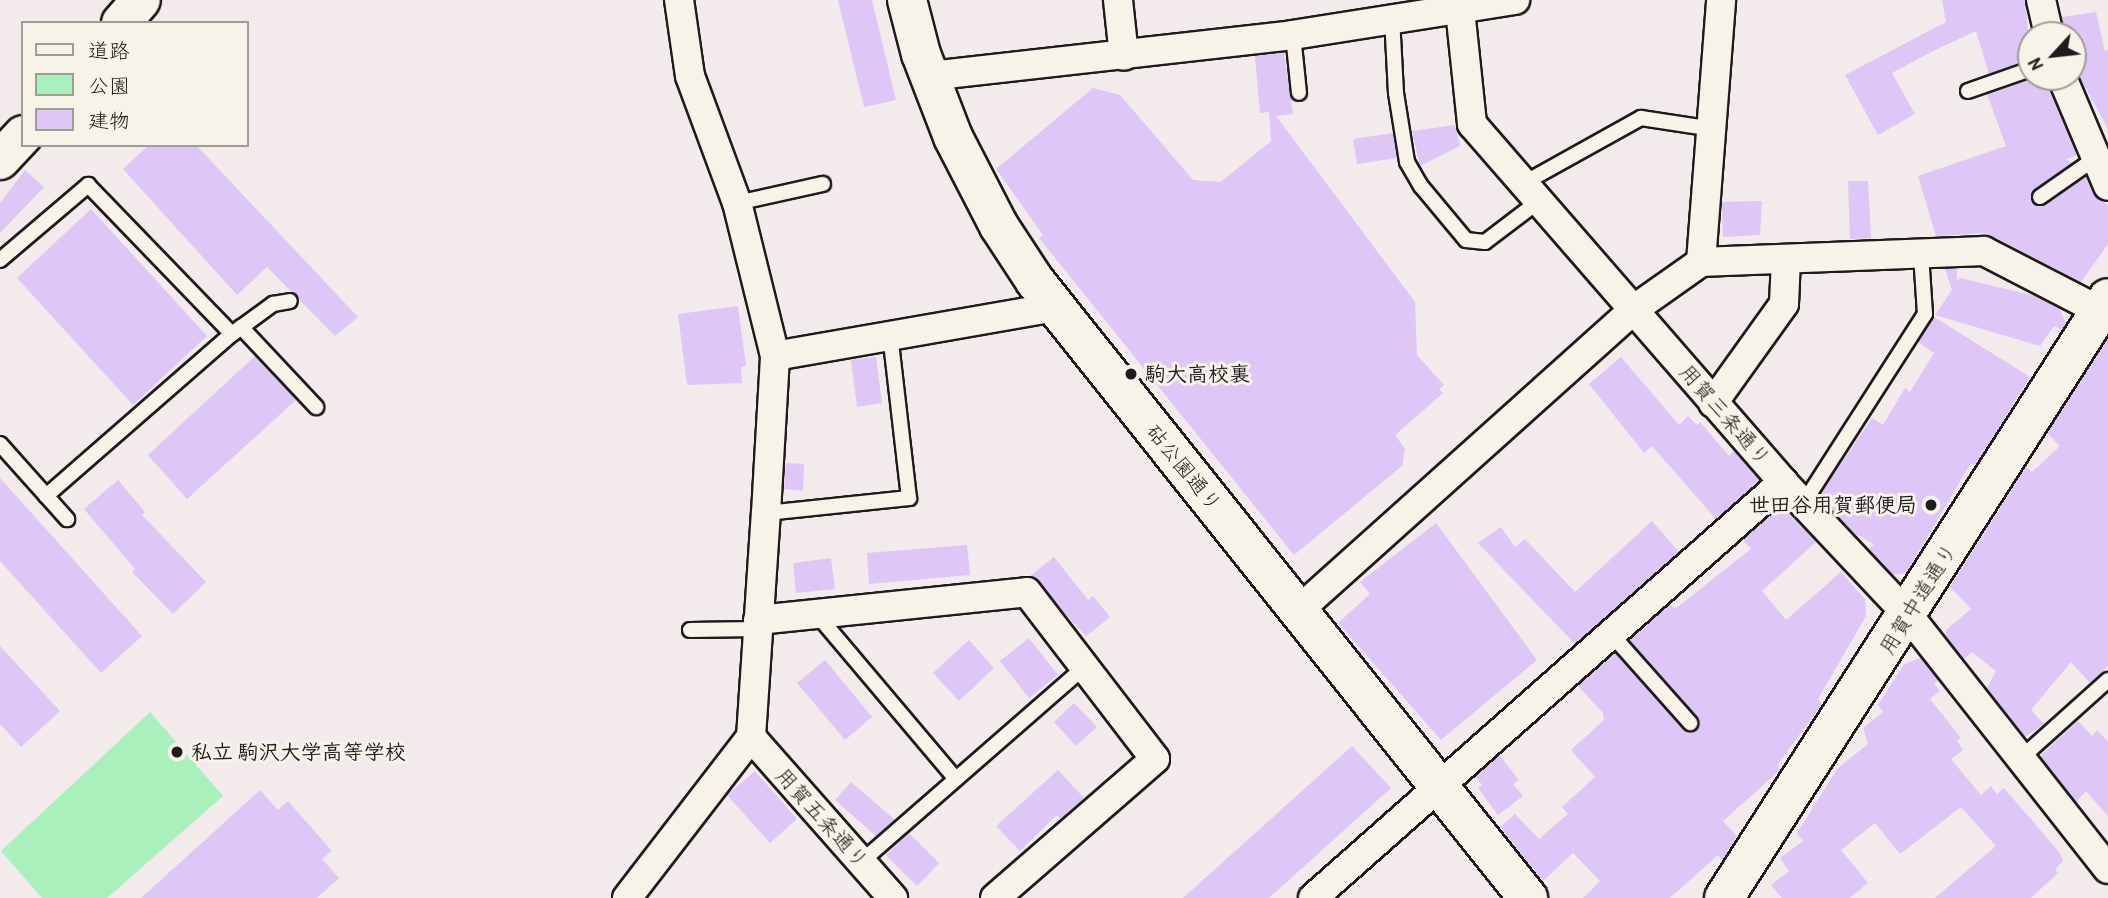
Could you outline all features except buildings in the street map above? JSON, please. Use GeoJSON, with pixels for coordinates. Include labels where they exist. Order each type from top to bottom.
{"type":"FeatureCollection","features":[{"type":"Feature","properties":{"kind":"street"},"geometry":{"type":"LineString","coordinates":[[123,21],[141,0]]}},
{"type":"Feature","properties":{"kind":"street"},"geometry":{"type":"LineString","coordinates":[[627,898],[751,737],[766,513],[775,356],[737,202],[690,76],[680,0]]}},
{"type":"Feature","properties":{"kind":"street","name":"砧公園通り"},"geometry":{"type":"LineString","coordinates":[[906,0],[929,76],[983,197],[1055,307],[1528,898]]}},
{"type":"Feature","properties":{"kind":"street"},"geometry":{"type":"LineString","coordinates":[[1118,0],[1125,56]]}},
{"type":"Feature","properties":{"kind":"street"},"geometry":{"type":"LineString","coordinates":[[929,76],[1125,56],[1293,34],[1460,4],[1516,0]]}},
{"type":"Feature","properties":{"kind":"street"},"geometry":{"type":"LineString","coordinates":[[1701,262],[1721,0]]}},
{"type":"Feature","properties":{"kind":"street"},"geometry":{"type":"LineString","coordinates":[[2041,0],[2046,21]]}},
{"type":"Feature","properties":{"kind":"street","name":"用賀三条通り"},"geometry":{"type":"LineString","coordinates":[[1460,4],[1472,124],[1783,482],[1908,615],[2108,869]]}},
{"type":"Feature","properties":{"kind":"street"},"geometry":{"type":"LineString","coordinates":[[2068,91],[2108,186]]}},
{"type":"Feature","properties":{"kind":"street"},"geometry":{"type":"LineString","coordinates":[[0,160],[21,137]]}},
{"type":"Feature","properties":{"kind":"street"},"geometry":{"type":"LineString","coordinates":[[1299,610],[1633,310],[1701,262],[1984,251],[2104,304]]}},
{"type":"Feature","properties":{"kind":"street"},"geometry":{"type":"LineString","coordinates":[[1713,403],[1784,304],[1786,259]]}},
{"type":"Feature","properties":{"kind":"street","name":"用賀中道通り"},"geometry":{"type":"LineString","coordinates":[[1724,898],[1908,615],[2104,304]]}},
{"type":"Feature","properties":{"kind":"street"},"geometry":{"type":"LineString","coordinates":[[775,356],[1055,307]]}},
{"type":"Feature","properties":{"kind":"street"},"geometry":{"type":"LineString","coordinates":[[1313,898],[1783,482]]}},
{"type":"Feature","properties":{"kind":"street"},"geometry":{"type":"LineString","coordinates":[[757,625],[1027,592],[1155,759],[995,898]]}},
{"type":"Feature","properties":{"kind":"street","name":"用賀五条通り"},"geometry":{"type":"LineString","coordinates":[[751,737],[893,898]]}},
{"type":"Feature","properties":{"kind":"lane"},"geometry":{"type":"LineString","coordinates":[[1392,17],[1396,93],[1407,162],[1421,186],[1466,240],[1485,242],[1531,192],[1641,118],[1713,129]]}},
{"type":"Feature","properties":{"kind":"lane"},"geometry":{"type":"LineString","coordinates":[[1293,34],[1299,93]]}},
{"type":"Feature","properties":{"kind":"lane"},"geometry":{"type":"LineString","coordinates":[[1968,91],[2017,74]]}},
{"type":"Feature","properties":{"kind":"lane"},"geometry":{"type":"LineString","coordinates":[[2040,197],[2096,158]]}},
{"type":"Feature","properties":{"kind":"lane"},"geometry":{"type":"LineString","coordinates":[[737,202],[823,184]]}},
{"type":"Feature","properties":{"kind":"lane"},"geometry":{"type":"LineString","coordinates":[[0,260],[88,185],[316,407]]}},
{"type":"Feature","properties":{"kind":"lane"},"geometry":{"type":"LineString","coordinates":[[1803,504],[1925,314],[1921,253]]}},
{"type":"Feature","properties":{"kind":"lane"},"geometry":{"type":"LineString","coordinates":[[46,496],[237,331],[273,304],[290,301]]}},
{"type":"Feature","properties":{"kind":"lane"},"geometry":{"type":"LineString","coordinates":[[766,513],[909,498],[890,335]]}},
{"type":"Feature","properties":{"kind":"lane"},"geometry":{"type":"LineString","coordinates":[[0,444],[67,519]]}},
{"type":"Feature","properties":{"kind":"lane"},"geometry":{"type":"LineString","coordinates":[[819,617],[956,779]]}},
{"type":"Feature","properties":{"kind":"lane"},"geometry":{"type":"LineString","coordinates":[[690,630],[757,625]]}},
{"type":"Feature","properties":{"kind":"lane"},"geometry":{"type":"LineString","coordinates":[[1612,635],[1690,723]]}},
{"type":"Feature","properties":{"kind":"lane"},"geometry":{"type":"LineString","coordinates":[[861,862],[1083,668]]}},
{"type":"Feature","properties":{"kind":"lane"},"geometry":{"type":"LineString","coordinates":[[2021,758],[2108,680]]}},
{"type":"Feature","properties":{"kind":"green space"},"geometry":{"type":"Polygon","coordinates":[[[150,712],[223,796],[107,898],[42,898],[1,851],[150,712]]]}},
{"type":"Feature","properties":{"kind":"place","name":"駒大高校裏"},"geometry":{"type":"Point","coordinates":[1131,374]}},
{"type":"Feature","properties":{"kind":"place","name":"世田谷用賀郵便局"},"geometry":{"type":"Point","coordinates":[1931,505]}},
{"type":"Feature","properties":{"kind":"place","name":"私立 駒沢大学高等学校"},"geometry":{"type":"Point","coordinates":[177,752]}}]}
